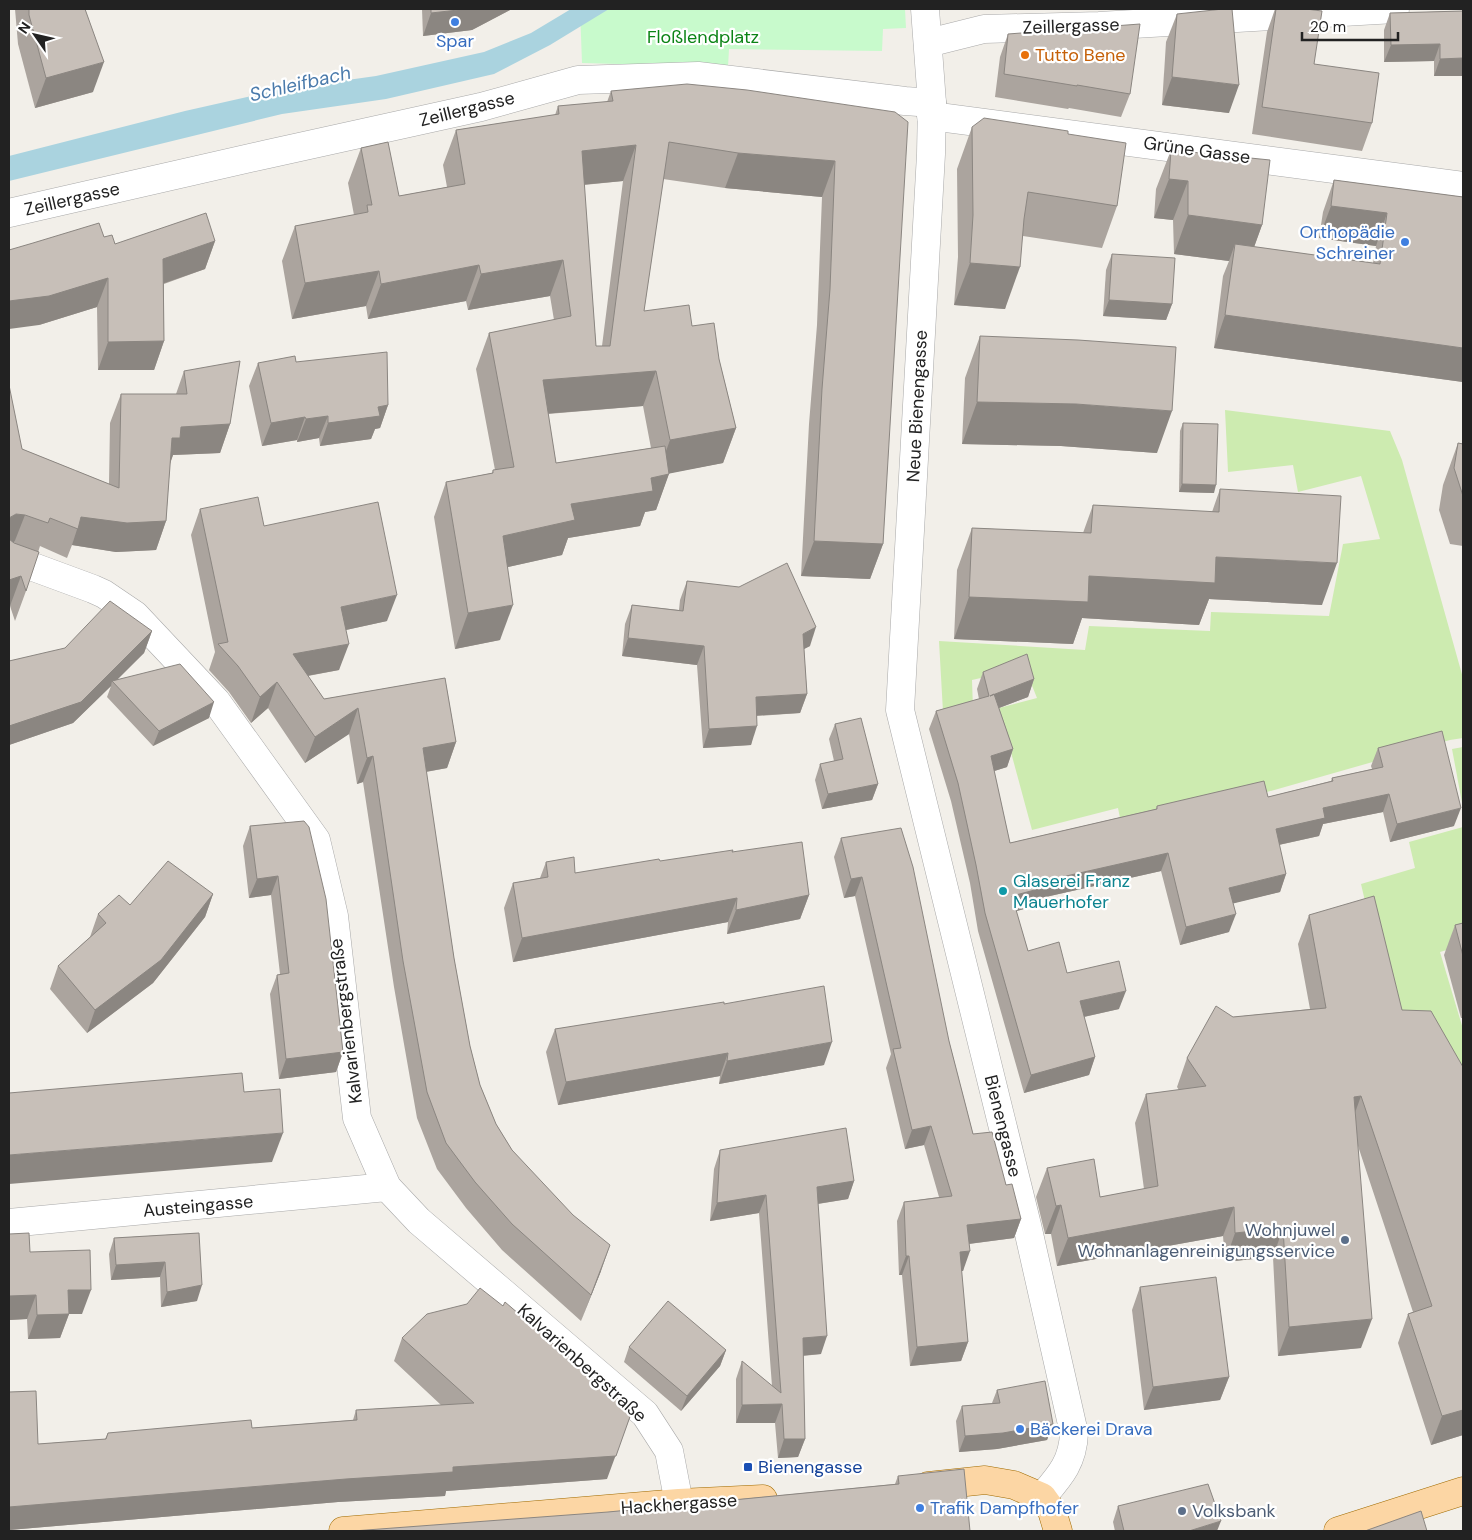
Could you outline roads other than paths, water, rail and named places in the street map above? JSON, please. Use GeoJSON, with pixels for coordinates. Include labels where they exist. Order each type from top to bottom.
{"type":"FeatureCollection","features":[{"type":"Feature","properties":{"kind":"main road"},"geometry":{"type":"LineString","coordinates":[[904,1489],[985,1480],[1014,1486],[1042,1497],[1052,1511],[1058,1531]]}},
{"type":"Feature","properties":{"kind":"main road"},"geometry":{"type":"LineString","coordinates":[[1338,1531],[1463,1490]]}},
{"type":"Feature","properties":{"kind":"main road","name":"Hackhergasse"},"geometry":{"type":"LineString","coordinates":[[343,1531],[679,1503],[791,1498]]}},
{"type":"Feature","properties":{"kind":"street"},"geometry":{"type":"LineString","coordinates":[[925,9],[931,109]]}},
{"type":"Feature","properties":{"kind":"street","name":"Zeillergasse"},"geometry":{"type":"LineString","coordinates":[[928,43],[984,29],[1103,17],[1395,9]]}},
{"type":"Feature","properties":{"kind":"street","name":"Zeillergasse"},"geometry":{"type":"LineString","coordinates":[[9,214],[481,107],[578,80],[698,76],[905,101],[931,109]]}},
{"type":"Feature","properties":{"kind":"street","name":"Grüne Gasse"},"geometry":{"type":"LineString","coordinates":[[931,109],[1463,186]]}},
{"type":"Feature","properties":{"kind":"street","name":"Neue Bienengasse"},"geometry":{"type":"LineString","coordinates":[[900,710],[932,154],[931,109]]}},
{"type":"Feature","properties":{"kind":"street","name":"Kalvarienbergstraße"},"geometry":{"type":"LineString","coordinates":[[9,558],[93,589],[104,594],[135,615],[216,701],[316,840],[334,916],[358,1118],[387,1188],[420,1221],[645,1414],[669,1451],[679,1503]]}},
{"type":"Feature","properties":{"kind":"street","name":"Bienengasse"},"geometry":{"type":"LineString","coordinates":[[900,710],[1027,1225],[1074,1433],[1073,1447],[1068,1464],[1042,1497]]}},
{"type":"Feature","properties":{"kind":"street","name":"Austeingasse"},"geometry":{"type":"LineString","coordinates":[[9,1224],[387,1188]]}},
{"type":"Feature","properties":{"kind":"water"},"geometry":{"type":"Polygon","coordinates":[[[571,9],[609,9],[550,45],[494,74],[386,99],[282,114],[9,181],[9,156],[185,111],[283,89],[376,76],[484,52],[531,33],[571,9]]]}},
{"type":"Feature","properties":{"kind":"place","name":"Spar"},"geometry":{"type":"Point","coordinates":[455,22]}},
{"type":"Feature","properties":{"kind":"place","name":"Tutto Bene"},"geometry":{"type":"Point","coordinates":[1025,55]}},
{"type":"Feature","properties":{"kind":"place","name":"Orthopädie Schreiner"},"geometry":{"type":"Point","coordinates":[1405,242]}},
{"type":"Feature","properties":{"kind":"place","name":"Glaserei Franz Mauerhofer"},"geometry":{"type":"Point","coordinates":[1003,891]}},
{"type":"Feature","properties":{"kind":"place","name":"Wohnjuwel Wohnanlagenreinigungsservice"},"geometry":{"type":"Point","coordinates":[1345,1240]}},
{"type":"Feature","properties":{"kind":"place","name":"Bäckerei Drava"},"geometry":{"type":"Point","coordinates":[1020,1429]}},
{"type":"Feature","properties":{"kind":"place","name":"Bienengasse"},"geometry":{"type":"Point","coordinates":[748,1467]}},
{"type":"Feature","properties":{"kind":"place","name":"Trafik Dampfhofer"},"geometry":{"type":"Point","coordinates":[920,1508]}},
{"type":"Feature","properties":{"kind":"place","name":"Volksbank"},"geometry":{"type":"Point","coordinates":[1182,1511]}},
{"type":"Feature","properties":{"kind":"park label","name":"Floßlendplatz"},"geometry":{"type":"Point","coordinates":[703,37]}},
{"type":"Feature","properties":{"kind":"water label","name":"Schleifbach"},"geometry":{"type":"Point","coordinates":[300,83]}}]}
